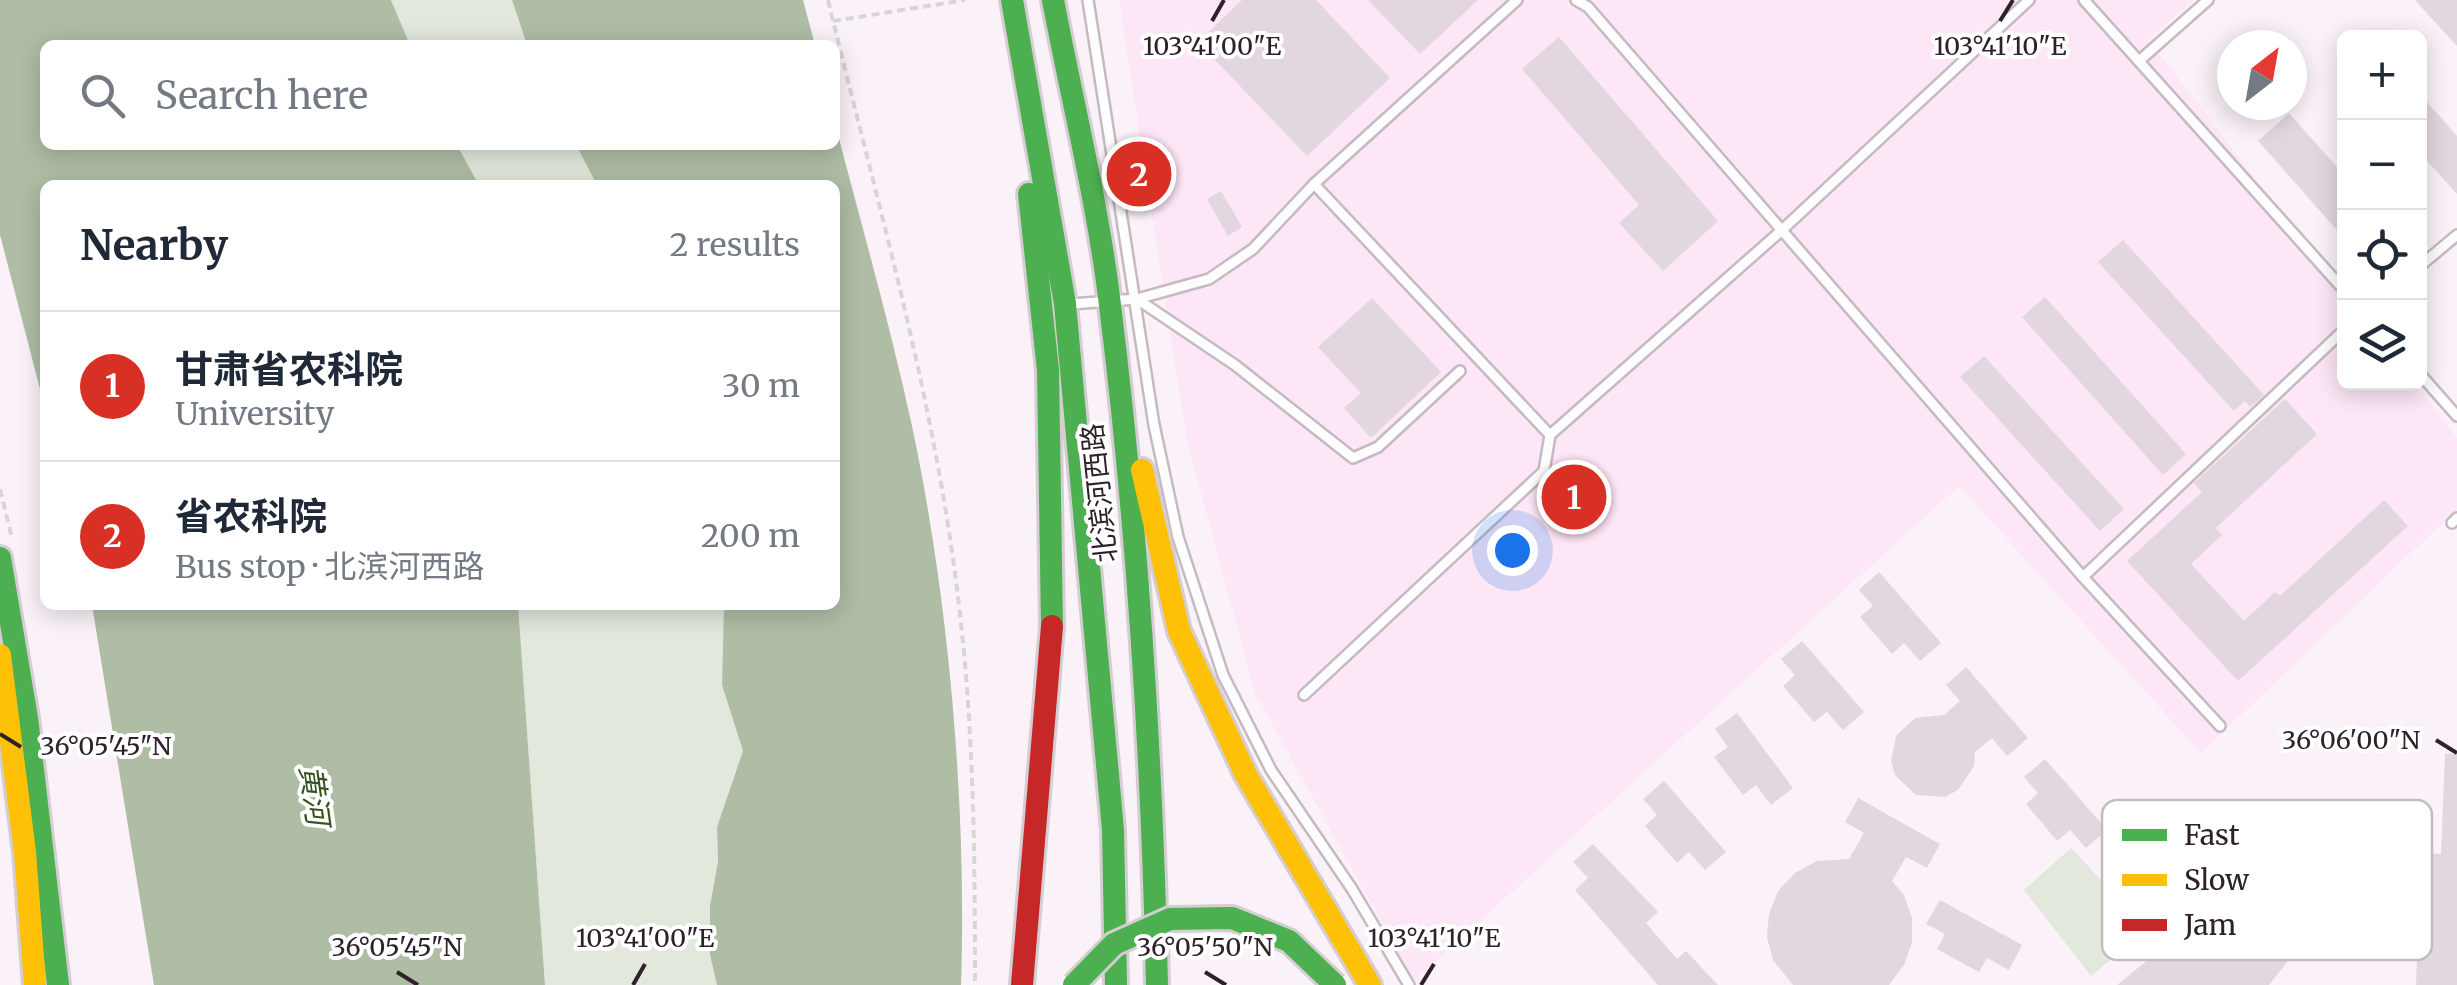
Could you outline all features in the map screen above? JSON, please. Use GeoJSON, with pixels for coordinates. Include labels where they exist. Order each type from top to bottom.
{"type":"FeatureCollection","features":[{"type":"Feature","properties":{"kind":"main road","name":"北滨河西路"},"geometry":{"type":"LineString","coordinates":[[1012,0],[1065,304],[1113,830],[1116,985]]}},
{"type":"Feature","properties":{"kind":"main road","name":"北滨河西路"},"geometry":{"type":"LineString","coordinates":[[1053,0],[1110,301],[1135,548],[1153,804],[1157,985]]}},
{"type":"Feature","properties":{"kind":"main road"},"geometry":{"type":"LineString","coordinates":[[1022,985],[1054,602],[1048,370],[1024,140],[1024,56]]}},
{"type":"Feature","properties":{"kind":"main road"},"geometry":{"type":"LineString","coordinates":[[1116,362],[1179,631],[1246,775],[1370,985]]}},
{"type":"Feature","properties":{"kind":"main road"},"geometry":{"type":"LineString","coordinates":[[0,558],[18,644],[58,985]]}},
{"type":"Feature","properties":{"kind":"main road"},"geometry":{"type":"LineString","coordinates":[[0,655],[25,852],[34,985]]}},
{"type":"Feature","properties":{"kind":"main road"},"geometry":{"type":"LineString","coordinates":[[1099,985],[1113,830]]}},
{"type":"Feature","properties":{"kind":"main road"},"geometry":{"type":"LineString","coordinates":[[1074,985],[1114,944],[1170,919],[1232,918],[1289,941],[1335,985]]}},
{"type":"Feature","properties":{"kind":"lane"},"geometry":{"type":"LineString","coordinates":[[1088,0],[1154,424],[1178,536],[1223,675],[1270,770],[1352,889],[1409,985]]}},
{"type":"Feature","properties":{"kind":"lane"},"geometry":{"type":"LineString","coordinates":[[1065,304],[1136,299],[1208,279],[1253,249],[1314,184],[1518,0]]}},
{"type":"Feature","properties":{"kind":"lane"},"geometry":{"type":"LineString","coordinates":[[1576,0],[1588,8],[2083,578],[2220,726]]}},
{"type":"Feature","properties":{"kind":"lane"},"geometry":{"type":"LineString","coordinates":[[1304,695],[1544,471],[1550,435],[1782,230],[2029,0]]}},
{"type":"Feature","properties":{"kind":"lane"},"geometry":{"type":"LineString","coordinates":[[2084,0],[2337,282]]}},
{"type":"Feature","properties":{"kind":"lane"},"geometry":{"type":"LineString","coordinates":[[2139,61],[2208,0]]}},
{"type":"Feature","properties":{"kind":"lane"},"geometry":{"type":"LineString","coordinates":[[1314,184],[1550,435]]}},
{"type":"Feature","properties":{"kind":"lane"},"geometry":{"type":"LineString","coordinates":[[2427,260],[2457,235]]}},
{"type":"Feature","properties":{"kind":"lane"},"geometry":{"type":"LineString","coordinates":[[1136,299],[1236,365],[1353,458],[1378,448],[1460,371]]}},
{"type":"Feature","properties":{"kind":"lane"},"geometry":{"type":"LineString","coordinates":[[2083,578],[2337,337]]}},
{"type":"Feature","properties":{"kind":"lane"},"geometry":{"type":"LineString","coordinates":[[2427,382],[2457,416]]}},
{"type":"Feature","properties":{"kind":"path"},"geometry":{"type":"LineString","coordinates":[[828,0],[837,40]]}},
{"type":"Feature","properties":{"kind":"path"},"geometry":{"type":"LineString","coordinates":[[833,22],[965,0]]}},
{"type":"Feature","properties":{"kind":"path"},"geometry":{"type":"LineString","coordinates":[[840,51],[932,432],[960,614],[975,820],[975,985]]}},
{"type":"Feature","properties":{"kind":"shaded area"},"geometry":{"type":"Polygon","coordinates":[[[391,0],[512,0],[525,40],[408,40],[391,0]]]}},
{"type":"Feature","properties":{"kind":"shaded area"},"geometry":{"type":"Polygon","coordinates":[[[1119,0],[2193,0],[2149,40],[2337,285],[2337,390],[2419,390],[2457,438],[2457,509],[2201,753],[1959,486],[1414,981],[1255,693],[1187,441],[1119,0]]]}},
{"type":"Feature","properties":{"kind":"shaded area"},"geometry":{"type":"Polygon","coordinates":[[[460,150],[579,150],[594,180],[476,180],[460,150]]]}},
{"type":"Feature","properties":{"kind":"shaded area"},"geometry":{"type":"Polygon","coordinates":[[[518,610],[724,610],[722,685],[743,751],[717,827],[710,955],[717,985],[545,985],[518,610]]]}},
{"type":"Feature","properties":{"kind":"shaded area"},"geometry":{"type":"Polygon","coordinates":[[[2071,848],[2102,881],[2102,960],[2110,960],[2091,976],[2024,890],[2071,848]]]}},
{"type":"Feature","properties":{"kind":"water"},"geometry":{"type":"Polygon","coordinates":[[[0,0],[391,0],[408,40],[40,40],[40,150],[460,150],[476,180],[40,180],[40,389],[0,235],[0,0]]]}},
{"type":"Feature","properties":{"kind":"water"},"geometry":{"type":"Polygon","coordinates":[[[512,0],[803,0],[814,40],[525,40],[512,0]]]}},
{"type":"Feature","properties":{"kind":"water"},"geometry":{"type":"Polygon","coordinates":[[[840,142],[903,388],[936,562],[958,776],[961,985],[717,985],[710,955],[717,827],[743,751],[722,685],[724,610],[840,610],[840,180],[594,180],[579,150],[840,150],[840,142]]]}},
{"type":"Feature","properties":{"kind":"water","name":"黄河"},"geometry":{"type":"Polygon","coordinates":[[[93,610],[518,610],[545,985],[154,985],[93,610]]]}},
{"type":"Feature","properties":{"kind":"building"},"geometry":{"type":"Polygon","coordinates":[[[1242,0],[1316,0],[1390,78],[1307,156],[1198,42],[1242,0]]]}},
{"type":"Feature","properties":{"kind":"building"},"geometry":{"type":"Polygon","coordinates":[[[1368,0],[1478,0],[1420,54],[1368,0]]]}},
{"type":"Feature","properties":{"kind":"building"},"geometry":{"type":"Polygon","coordinates":[[[2415,0],[2457,0],[2457,46],[2415,0]]]}},
{"type":"Feature","properties":{"kind":"building"},"geometry":{"type":"Polygon","coordinates":[[[1559,37],[1718,221],[1663,271],[1619,223],[1639,205],[1522,69],[1559,37]]]}},
{"type":"Feature","properties":{"kind":"building"},"geometry":{"type":"Polygon","coordinates":[[[2427,102],[2457,136],[2457,194],[2427,161],[2427,102]]]}},
{"type":"Feature","properties":{"kind":"building"},"geometry":{"type":"Polygon","coordinates":[[[2281,120],[2295,120],[2337,167],[2337,230],[2258,141],[2281,120]]]}},
{"type":"Feature","properties":{"kind":"building"},"geometry":{"type":"Polygon","coordinates":[[[1221,191],[1242,227],[1228,236],[1207,199],[1221,191]]]}},
{"type":"Feature","properties":{"kind":"building"},"geometry":{"type":"Polygon","coordinates":[[[2123,240],[2264,395],[2250,407],[2245,401],[2234,411],[2098,262],[2123,240]]]}},
{"type":"Feature","properties":{"kind":"building"},"geometry":{"type":"Polygon","coordinates":[[[2045,297],[2186,454],[2163,475],[2022,317],[2045,297]]]}},
{"type":"Feature","properties":{"kind":"building"},"geometry":{"type":"Polygon","coordinates":[[[1372,298],[1441,372],[1371,438],[1344,408],[1361,393],[1318,347],[1372,298]]]}},
{"type":"Feature","properties":{"kind":"building"},"geometry":{"type":"Polygon","coordinates":[[[1984,356],[2124,509],[2100,531],[1960,377],[1984,356]]]}},
{"type":"Feature","properties":{"kind":"building"},"geometry":{"type":"Polygon","coordinates":[[[2285,399],[2317,434],[2216,528],[2222,535],[2191,564],[2244,621],[2275,592],[2280,596],[2384,500],[2408,526],[2238,681],[2127,561],[2202,492],[2194,483],[2285,399]]]}},
{"type":"Feature","properties":{"kind":"building"},"geometry":{"type":"Polygon","coordinates":[[[1879,572],[1941,643],[1920,661],[1904,643],[1892,654],[1860,617],[1873,606],[1859,590],[1879,572]]]}},
{"type":"Feature","properties":{"kind":"building"},"geometry":{"type":"Polygon","coordinates":[[[1802,641],[1864,712],[1843,730],[1827,712],[1814,722],[1783,686],[1795,675],[1781,659],[1802,641]]]}},
{"type":"Feature","properties":{"kind":"building"},"geometry":{"type":"Polygon","coordinates":[[[1966,667],[2028,738],[2007,756],[1992,738],[1975,752],[1974,766],[1958,790],[1945,797],[1916,795],[1895,775],[1891,761],[1896,736],[1915,718],[1944,715],[1960,701],[1946,685],[1966,667]]]}},
{"type":"Feature","properties":{"kind":"building"},"geometry":{"type":"Polygon","coordinates":[[[1737,713],[1793,788],[1771,805],[1756,785],[1743,795],[1714,757],[1728,747],[1715,729],[1737,713]]]}},
{"type":"Feature","properties":{"kind":"building"},"geometry":{"type":"Polygon","coordinates":[[[2445,754],[2457,754],[2457,985],[2416,985],[2417,960],[2432,960],[2432,854],[2441,854],[2445,754]]]}},
{"type":"Feature","properties":{"kind":"building"},"geometry":{"type":"Polygon","coordinates":[[[2045,759],[2102,824],[2102,834],[2086,848],[2070,830],[2057,841],[2026,804],[2038,793],[2024,777],[2045,759]]]}},
{"type":"Feature","properties":{"kind":"building"},"geometry":{"type":"Polygon","coordinates":[[[1664,781],[1726,852],[1705,870],[1689,852],[1677,863],[1645,826],[1657,815],[1643,799],[1664,781]]]}},
{"type":"Feature","properties":{"kind":"building"},"geometry":{"type":"Polygon","coordinates":[[[1858,798],[1940,844],[1927,868],[1906,857],[1892,881],[1904,895],[1912,918],[1912,943],[1904,965],[1889,985],[1793,985],[1773,960],[1767,937],[1769,914],[1778,891],[1795,873],[1817,861],[1849,859],[1864,833],[1845,822],[1858,798]]]}},
{"type":"Feature","properties":{"kind":"building"},"geometry":{"type":"Polygon","coordinates":[[[1593,844],[1658,912],[1646,923],[1677,959],[1686,951],[1718,985],[1658,985],[1575,890],[1588,878],[1573,862],[1593,844]]]}},
{"type":"Feature","properties":{"kind":"building"},"geometry":{"type":"Polygon","coordinates":[[[1940,900],[2022,945],[2009,970],[1987,958],[1979,972],[1937,949],[1945,934],[1926,924],[1940,900]]]}},
{"type":"Feature","properties":{"kind":"building"},"geometry":{"type":"Polygon","coordinates":[[[2148,960],[2289,960],[2269,985],[2117,985],[2148,960]]]}},
{"type":"Feature","properties":{"kind":"traffic: fast"},"geometry":{"type":"LineString","coordinates":[[1012,0],[1065,304],[1113,830],[1116,985]]}},
{"type":"Feature","properties":{"kind":"traffic: fast"},"geometry":{"type":"LineString","coordinates":[[1053,0],[1099,229],[1120,390],[1142,645],[1157,985]]}},
{"type":"Feature","properties":{"kind":"traffic: fast"},"geometry":{"type":"LineString","coordinates":[[1029,194],[1048,370],[1052,626]]}},
{"type":"Feature","properties":{"kind":"traffic: fast"},"geometry":{"type":"LineString","coordinates":[[0,558],[27,718],[58,985]]}},
{"type":"Feature","properties":{"kind":"traffic: fast"},"geometry":{"type":"LineString","coordinates":[[1074,985],[1114,944],[1170,919],[1232,918],[1289,941],[1335,985]]}},
{"type":"Feature","properties":{"kind":"traffic: slow"},"geometry":{"type":"LineString","coordinates":[[1142,470],[1179,631],[1246,775],[1370,985]]}},
{"type":"Feature","properties":{"kind":"traffic: slow"},"geometry":{"type":"LineString","coordinates":[[0,655],[25,852],[35,985]]}},
{"type":"Feature","properties":{"kind":"traffic: jam"},"geometry":{"type":"LineString","coordinates":[[1022,985],[1052,626]]}},
{"type":"Feature","properties":{"kind":"place","name":"省农科院"},"geometry":{"type":"Point","coordinates":[1139,174]}},
{"type":"Feature","properties":{"kind":"place","name":"甘肃省农科院"},"geometry":{"type":"Point","coordinates":[1574,497]}}]}
